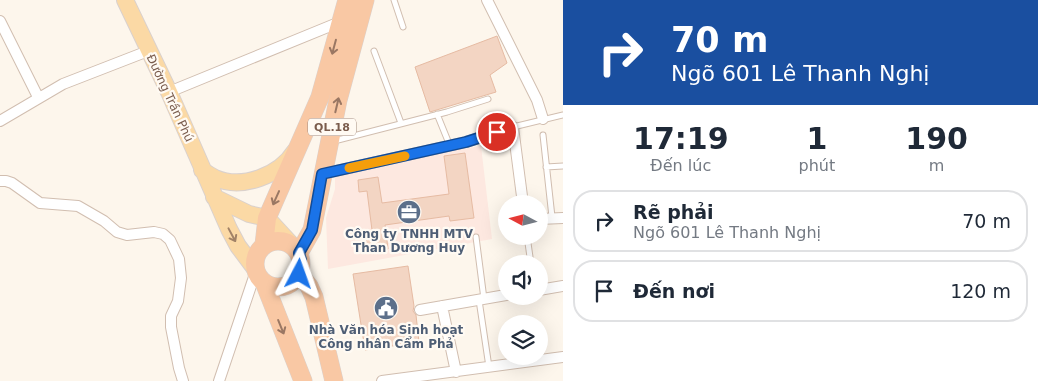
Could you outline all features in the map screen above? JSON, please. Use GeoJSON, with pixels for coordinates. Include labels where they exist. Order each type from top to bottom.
{"type":"FeatureCollection","features":[{"type":"Feature","properties":{"kind":"highway","name":"QL.18"},"geometry":{"type":"LineString","coordinates":[[264,245],[267,218],[320,97],[347,0]]}},
{"type":"Feature","properties":{"kind":"highway","name":"QL.18"},"geometry":{"type":"LineString","coordinates":[[294,248],[312,230],[328,142],[365,0]]}},
{"type":"Feature","properties":{"kind":"highway"},"geometry":{"type":"LineString","coordinates":[[258,274],[269,285],[283,286],[289,284],[299,274],[301,260],[294,248],[276,240],[264,245],[256,256],[258,274],[303,381]]}},
{"type":"Feature","properties":{"kind":"highway"},"geometry":{"type":"LineString","coordinates":[[299,274],[309,286],[314,297],[334,381]]}},
{"type":"Feature","properties":{"kind":"main road","name":"Đường Trần Phú"},"geometry":{"type":"LineString","coordinates":[[125,0],[169,92],[214,197],[238,246],[258,274]]}},
{"type":"Feature","properties":{"kind":"main road"},"geometry":{"type":"LineString","coordinates":[[202,170],[216,178],[227,181],[250,180],[265,176],[282,166],[292,156],[302,140]]}},
{"type":"Feature","properties":{"kind":"main road"},"geometry":{"type":"LineString","coordinates":[[214,197],[249,214],[267,218],[294,248]]}},
{"type":"Feature","properties":{"kind":"street"},"geometry":{"type":"LineString","coordinates":[[487,0],[537,100],[543,120]]}},
{"type":"Feature","properties":{"kind":"street"},"geometry":{"type":"LineString","coordinates":[[0,21],[38,97]]}},
{"type":"Feature","properties":{"kind":"street"},"geometry":{"type":"LineString","coordinates":[[169,92],[340,22]]}},
{"type":"Feature","properties":{"kind":"street"},"geometry":{"type":"LineString","coordinates":[[0,121],[63,84],[148,51]]}},
{"type":"Feature","properties":{"kind":"street"},"geometry":{"type":"LineString","coordinates":[[322,174],[450,146],[513,127],[522,195]]}},
{"type":"Feature","properties":{"kind":"street"},"geometry":{"type":"LineString","coordinates":[[0,181],[12,183],[40,203],[78,206],[104,221],[117,232],[127,235],[154,232],[163,234],[170,240],[179,259],[181,278],[178,301],[171,316],[171,327],[183,381]]}},
{"type":"Feature","properties":{"kind":"street"},"geometry":{"type":"LineString","coordinates":[[219,381],[258,274]]}},
{"type":"Feature","properties":{"kind":"street"},"geometry":{"type":"LineString","coordinates":[[548,288],[563,286]]}},
{"type":"Feature","properties":{"kind":"street"},"geometry":{"type":"LineString","coordinates":[[420,310],[498,297]]}},
{"type":"Feature","properties":{"kind":"street"},"geometry":{"type":"LineString","coordinates":[[442,306],[456,372]]}},
{"type":"Feature","properties":{"kind":"street"},"geometry":{"type":"LineString","coordinates":[[382,381],[563,357]]}},
{"type":"Feature","properties":{"kind":"lane"},"geometry":{"type":"LineString","coordinates":[[394,0],[404,26]]}},
{"type":"Feature","properties":{"kind":"lane"},"geometry":{"type":"LineString","coordinates":[[374,51],[401,123]]}},
{"type":"Feature","properties":{"kind":"lane"},"geometry":{"type":"LineString","coordinates":[[328,142],[488,99]]}},
{"type":"Feature","properties":{"kind":"lane"},"geometry":{"type":"LineString","coordinates":[[437,114],[450,146]]}},
{"type":"Feature","properties":{"kind":"lane"},"geometry":{"type":"LineString","coordinates":[[513,127],[563,115]]}},
{"type":"Feature","properties":{"kind":"lane"},"geometry":{"type":"LineString","coordinates":[[543,135],[546,167],[558,217]]}},
{"type":"Feature","properties":{"kind":"lane"},"geometry":{"type":"LineString","coordinates":[[546,167],[563,166]]}},
{"type":"Feature","properties":{"kind":"lane"},"geometry":{"type":"LineString","coordinates":[[476,237],[481,300],[490,368]]}},
{"type":"Feature","properties":{"kind":"shaded area","name":"Công ty TNHH MTV Than Dương Huy"},"geometry":{"type":"Polygon","coordinates":[[[481,146],[492,239],[328,269],[326,218],[335,189],[335,176],[435,153],[481,146]]]}},
{"type":"Feature","properties":{"kind":"building"},"geometry":{"type":"Polygon","coordinates":[[[497,36],[507,63],[490,75],[496,92],[430,112],[415,67],[497,36]]]}},
{"type":"Feature","properties":{"kind":"building"},"geometry":{"type":"Polygon","coordinates":[[[465,153],[474,218],[450,221],[449,216],[385,225],[388,249],[367,252],[365,239],[373,238],[367,191],[359,192],[358,180],[378,177],[382,203],[449,194],[444,156],[465,153]]]}},
{"type":"Feature","properties":{"kind":"building","name":"Nhà Văn hóa Sinh hoạt Công nhân Cẩm Phả"},"geometry":{"type":"Polygon","coordinates":[[[408,266],[419,342],[365,350],[353,274],[408,266]]]}},
{"type":"Feature","properties":{"kind":"slow traffic"},"geometry":{"type":"LineString","coordinates":[[349,168],[405,156]]}},
{"type":"Feature","properties":{"kind":"place","name":"Công ty TNHH MTV Than Dương Huy"},"geometry":{"type":"Point","coordinates":[409,212]}},
{"type":"Feature","properties":{"kind":"place","name":"Nhà Văn hóa Sinh hoạt Công nhân Cẩm Phả"},"geometry":{"type":"Point","coordinates":[386,308]}},
{"type":"Feature","properties":{"kind":"route"},"geometry":{"type":"LineString","coordinates":[[299,274],[301,267],[299,253],[312,230],[322,174],[466,142],[497,132]]}}]}
